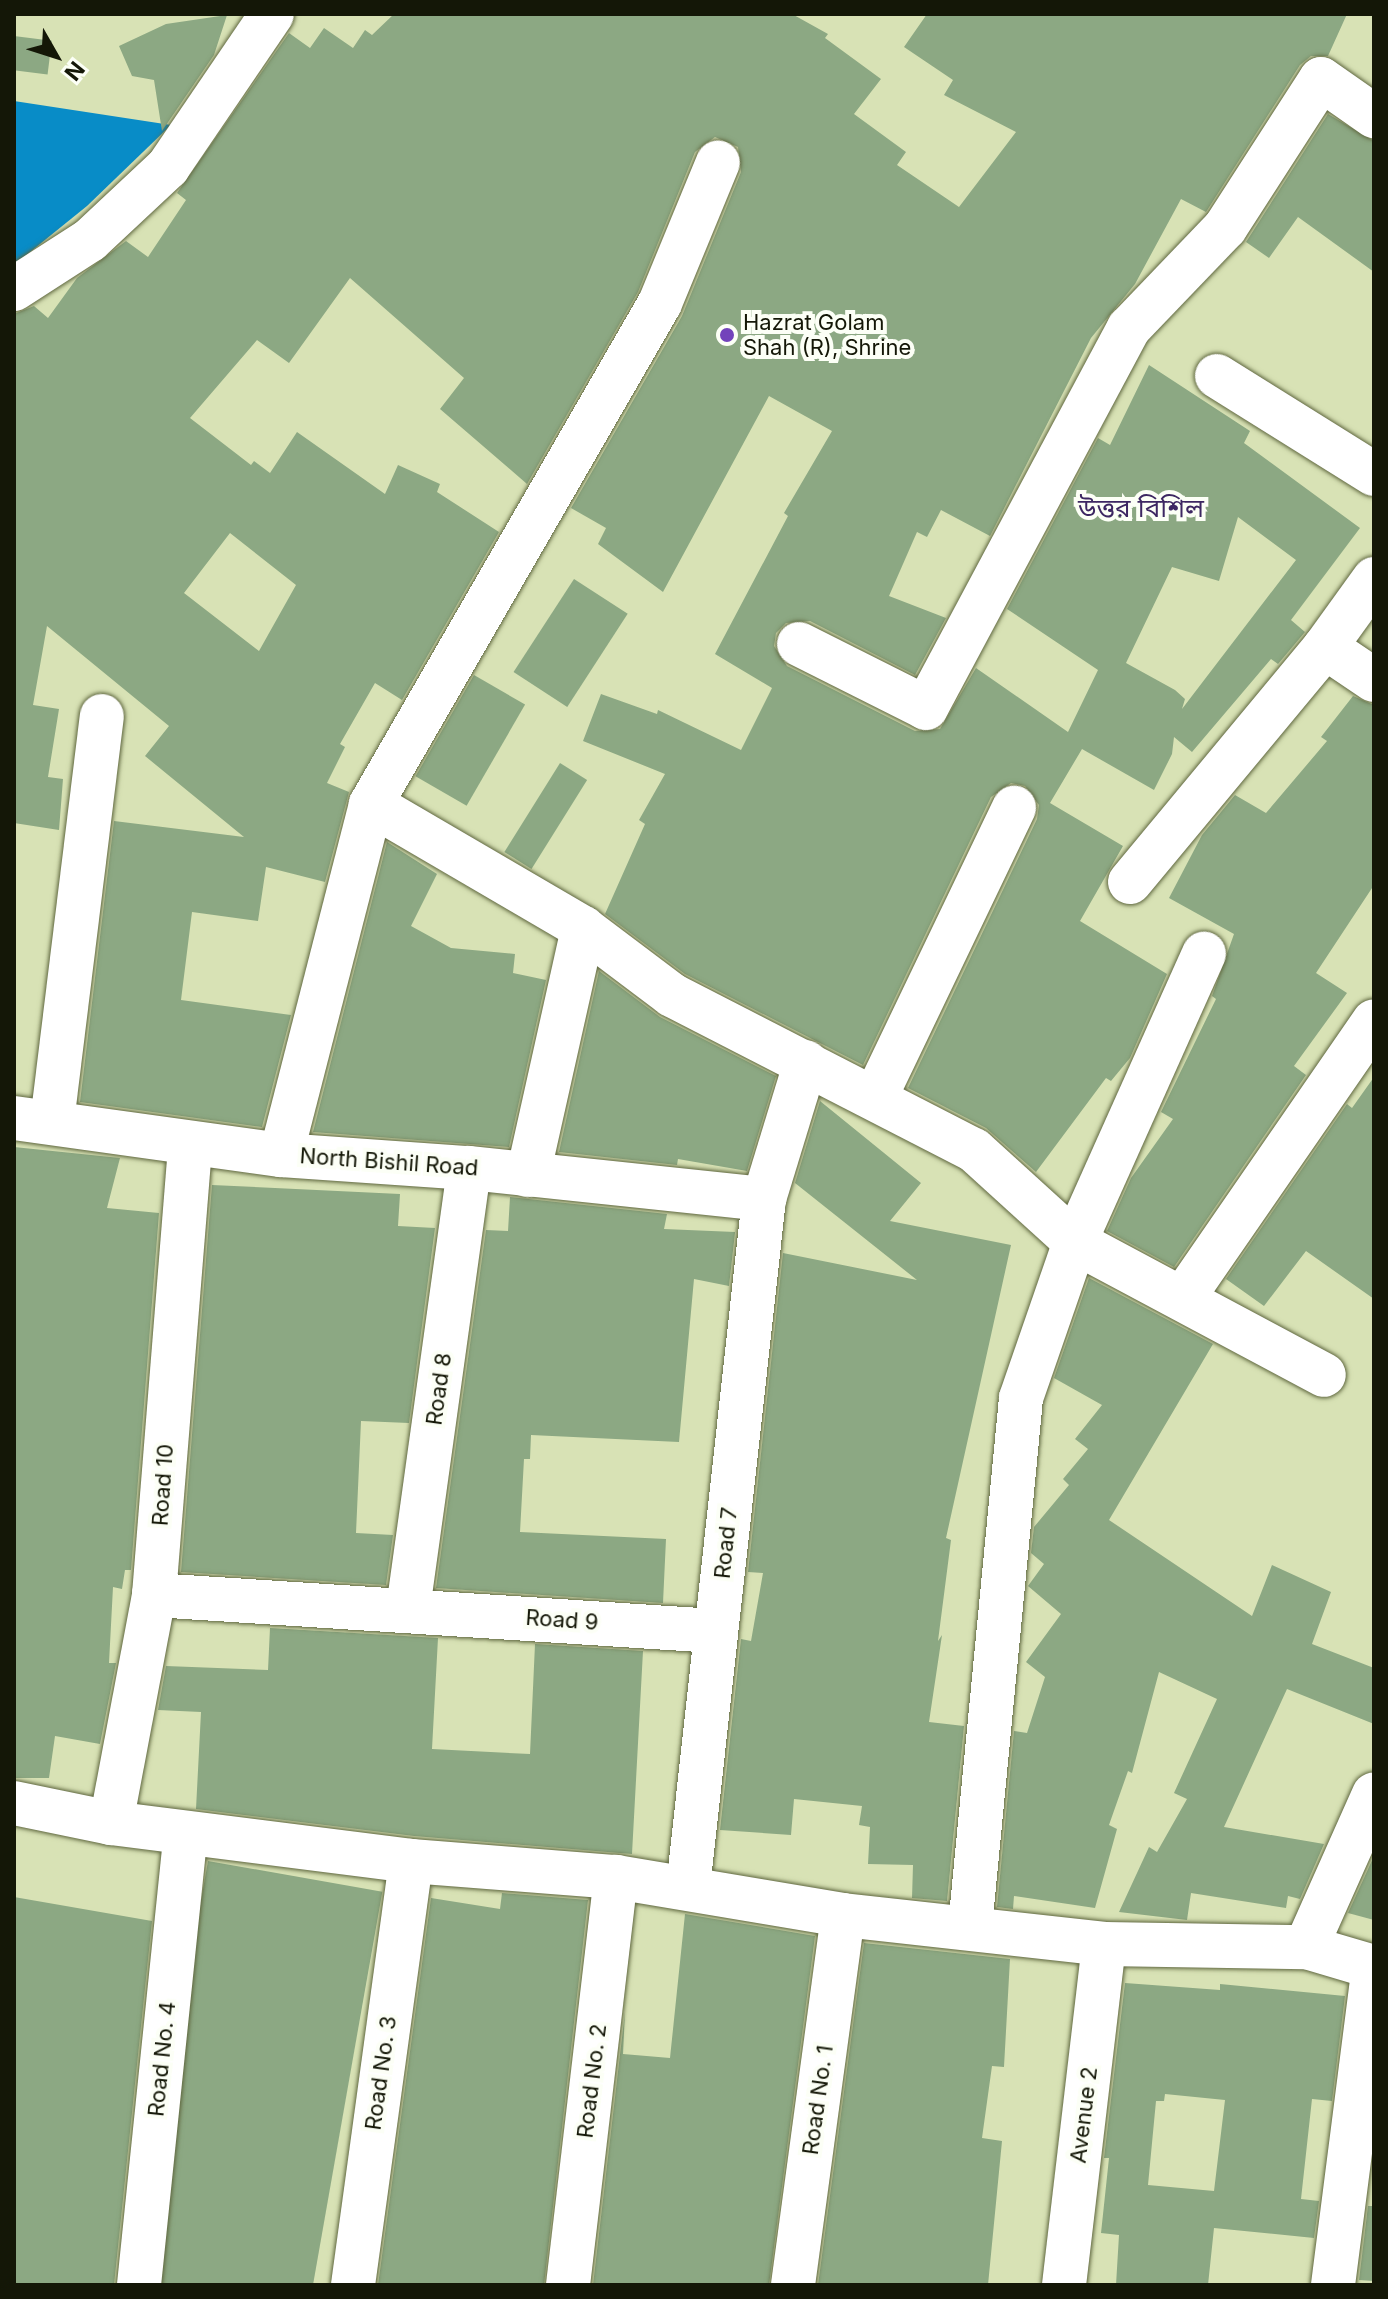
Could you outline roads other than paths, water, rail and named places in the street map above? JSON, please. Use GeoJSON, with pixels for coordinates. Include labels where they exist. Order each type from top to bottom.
{"type":"FeatureCollection","features":[{"type":"Feature","properties":{"kind":"street"},"geometry":{"type":"LineString","coordinates":[[14,289],[90,240],[168,167],[272,14]]}},
{"type":"Feature","properties":{"kind":"street"},"geometry":{"type":"LineString","coordinates":[[799,644],[926,708],[1129,328],[1225,228],[1321,79],[1374,116]]}},
{"type":"Feature","properties":{"kind":"street"},"geometry":{"type":"LineString","coordinates":[[281,1155],[371,804],[660,303],[718,162]]}},
{"type":"Feature","properties":{"kind":"street"},"geometry":{"type":"LineString","coordinates":[[1217,376],[1374,474]]}},
{"type":"Feature","properties":{"kind":"street"},"geometry":{"type":"LineString","coordinates":[[1130,882],[1325,647],[1374,579]]}},
{"type":"Feature","properties":{"kind":"street"},"geometry":{"type":"LineString","coordinates":[[1325,647],[1374,680]]}},
{"type":"Feature","properties":{"kind":"street"},"geometry":{"type":"LineString","coordinates":[[33,1120],[102,716]]}},
{"type":"Feature","properties":{"kind":"street"},"geometry":{"type":"LineString","coordinates":[[371,804],[583,928],[672,995],[974,1150],[1075,1242],[1324,1375]]}},
{"type":"Feature","properties":{"kind":"street"},"geometry":{"type":"LineString","coordinates":[[875,1098],[1014,808]]}},
{"type":"Feature","properties":{"kind":"street"},"geometry":{"type":"LineString","coordinates":[[528,1175],[583,928]]}},
{"type":"Feature","properties":{"kind":"street"},"geometry":{"type":"LineString","coordinates":[[970,1927],[1021,1398],[1075,1242],[1204,953]]}},
{"type":"Feature","properties":{"kind":"street"},"geometry":{"type":"LineString","coordinates":[[1183,1298],[1370,1034]]}},
{"type":"Feature","properties":{"kind":"street","name":"Road 7"},"geometry":{"type":"LineString","coordinates":[[688,1888],[764,1199],[806,1062]]}},
{"type":"Feature","properties":{"kind":"street","name":"North Bishil Road"},"geometry":{"type":"LineString","coordinates":[[33,1120],[281,1155],[469,1168],[764,1199]]}},
{"type":"Feature","properties":{"kind":"street","name":"Road 10"},"geometry":{"type":"LineString","coordinates":[[111,1823],[154,1595],[190,1144]]}},
{"type":"Feature","properties":{"kind":"street","name":"Road 8"},"geometry":{"type":"LineString","coordinates":[[408,1609],[469,1168]]}},
{"type":"Feature","properties":{"kind":"street","name":"Road 9"},"geometry":{"type":"LineString","coordinates":[[154,1595],[716,1631]]}},
{"type":"Feature","properties":{"kind":"street"},"geometry":{"type":"LineString","coordinates":[[1306,1947],[1374,1794]]}},
{"type":"Feature","properties":{"kind":"street"},"geometry":{"type":"LineString","coordinates":[[14,1803],[111,1823],[411,1861],[616,1877],[843,1915],[1104,1944],[1306,1947],[1374,1967],[1333,2285]]}},
{"type":"Feature","properties":{"kind":"street","name":"Road No. 4"},"geometry":{"type":"LineString","coordinates":[[139,2285],[186,1833]]}},
{"type":"Feature","properties":{"kind":"street","name":"Road No. 3"},"geometry":{"type":"LineString","coordinates":[[353,2285],[411,1861]]}},
{"type":"Feature","properties":{"kind":"street","name":"Road No. 2"},"geometry":{"type":"LineString","coordinates":[[568,2285],[616,1877]]}},
{"type":"Feature","properties":{"kind":"street","name":"Road No. 1"},"geometry":{"type":"LineString","coordinates":[[793,2285],[843,1915]]}},
{"type":"Feature","properties":{"kind":"street","name":"Avenue 2"},"geometry":{"type":"LineString","coordinates":[[1064,2285],[1104,1944]]}},
{"type":"Feature","properties":{"kind":"water"},"geometry":{"type":"Polygon","coordinates":[[[14,101],[171,125],[87,206],[14,265],[14,101]]]}},
{"type":"Feature","properties":{"kind":"place","name":"Hazrat Golam Shah (R), Shrine"},"geometry":{"type":"Point","coordinates":[727,335]}},
{"type":"Feature","properties":{"kind":"district","name":"উত্তর বিশিল"},"geometry":{"type":"Point","coordinates":[1141,508]}}]}
